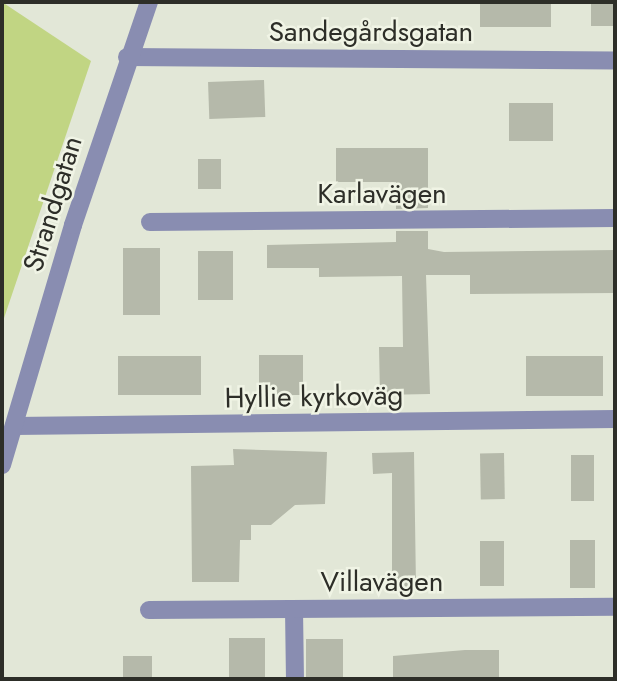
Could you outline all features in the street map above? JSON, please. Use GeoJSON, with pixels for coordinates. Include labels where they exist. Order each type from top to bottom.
{"type":"FeatureCollection","features":[{"type":"Feature","properties":{"kind":"street","name":"Strandgatan"},"geometry":{"type":"LineString","coordinates":[[2,465],[127,57],[149,2]]}},
{"type":"Feature","properties":{"kind":"street","name":"Sandegårdsgatan"},"geometry":{"type":"LineString","coordinates":[[127,57],[615,60]]}},
{"type":"Feature","properties":{"kind":"street","name":"Karlavägen"},"geometry":{"type":"LineString","coordinates":[[150,222],[615,218]]}},
{"type":"Feature","properties":{"kind":"street","name":"Hyllie kyrkoväg"},"geometry":{"type":"LineString","coordinates":[[13,426],[615,419]]}},
{"type":"Feature","properties":{"kind":"street","name":"Villavägen"},"geometry":{"type":"LineString","coordinates":[[149,610],[615,607]]}},
{"type":"Feature","properties":{"kind":"street"},"geometry":{"type":"LineString","coordinates":[[294,609],[295,679]]}},
{"type":"Feature","properties":{"kind":"green space"},"geometry":{"type":"Polygon","coordinates":[[[2,2],[91,61],[2,324],[2,2]]]}},
{"type":"Feature","properties":{"kind":"building"},"geometry":{"type":"Polygon","coordinates":[[[480,2],[551,2],[551,27],[480,27],[480,2]]]}},
{"type":"Feature","properties":{"kind":"building"},"geometry":{"type":"Polygon","coordinates":[[[591,2],[615,2],[615,26],[591,26],[591,2]]]}},
{"type":"Feature","properties":{"kind":"building"},"geometry":{"type":"Polygon","coordinates":[[[264,80],[265,117],[209,119],[208,82],[264,80]]]}},
{"type":"Feature","properties":{"kind":"building"},"geometry":{"type":"Polygon","coordinates":[[[509,103],[553,103],[553,141],[509,141],[509,103]]]}},
{"type":"Feature","properties":{"kind":"building"},"geometry":{"type":"Polygon","coordinates":[[[336,148],[428,148],[428,208],[396,209],[396,182],[336,182],[336,148]]]}},
{"type":"Feature","properties":{"kind":"building"},"geometry":{"type":"Polygon","coordinates":[[[198,159],[221,159],[221,189],[198,189],[198,159]]]}},
{"type":"Feature","properties":{"kind":"building"},"geometry":{"type":"Polygon","coordinates":[[[396,231],[428,231],[428,249],[444,252],[615,250],[615,293],[470,294],[470,275],[426,275],[430,394],[380,395],[379,347],[403,347],[402,276],[319,277],[319,268],[267,268],[267,245],[396,242],[396,231]]]}},
{"type":"Feature","properties":{"kind":"building"},"geometry":{"type":"Polygon","coordinates":[[[123,248],[160,248],[160,315],[123,315],[123,248]]]}},
{"type":"Feature","properties":{"kind":"building"},"geometry":{"type":"Polygon","coordinates":[[[198,251],[233,251],[233,300],[198,300],[198,251]]]}},
{"type":"Feature","properties":{"kind":"building"},"geometry":{"type":"Polygon","coordinates":[[[259,355],[303,355],[303,395],[259,395],[259,355]]]}},
{"type":"Feature","properties":{"kind":"building"},"geometry":{"type":"Polygon","coordinates":[[[118,356],[201,356],[201,395],[118,395],[118,356]]]}},
{"type":"Feature","properties":{"kind":"building"},"geometry":{"type":"Polygon","coordinates":[[[526,356],[603,356],[603,396],[526,396],[526,356]]]}},
{"type":"Feature","properties":{"kind":"building"},"geometry":{"type":"Polygon","coordinates":[[[233,449],[327,452],[325,504],[295,505],[271,525],[251,525],[251,540],[240,540],[239,582],[192,582],[191,466],[234,465],[233,449]]]}},
{"type":"Feature","properties":{"kind":"building"},"geometry":{"type":"Polygon","coordinates":[[[414,452],[416,587],[392,587],[392,473],[373,474],[372,453],[414,452]]]}},
{"type":"Feature","properties":{"kind":"building"},"geometry":{"type":"Polygon","coordinates":[[[480,453],[504,453],[505,499],[481,499],[480,453]]]}},
{"type":"Feature","properties":{"kind":"building"},"geometry":{"type":"Polygon","coordinates":[[[571,455],[594,455],[594,501],[571,501],[571,455]]]}},
{"type":"Feature","properties":{"kind":"building"},"geometry":{"type":"Polygon","coordinates":[[[570,540],[595,540],[595,588],[570,588],[570,540]]]}},
{"type":"Feature","properties":{"kind":"building"},"geometry":{"type":"Polygon","coordinates":[[[480,541],[504,541],[504,586],[480,586],[480,541]]]}},
{"type":"Feature","properties":{"kind":"building"},"geometry":{"type":"Polygon","coordinates":[[[229,638],[265,638],[265,679],[229,679],[229,638]]]}},
{"type":"Feature","properties":{"kind":"building"},"geometry":{"type":"Polygon","coordinates":[[[306,639],[343,639],[343,679],[306,679],[306,639]]]}},
{"type":"Feature","properties":{"kind":"building"},"geometry":{"type":"Polygon","coordinates":[[[499,650],[499,679],[393,679],[393,656],[499,650]]]}},
{"type":"Feature","properties":{"kind":"building"},"geometry":{"type":"Polygon","coordinates":[[[123,656],[152,656],[152,679],[123,679],[123,656]]]}}]}
